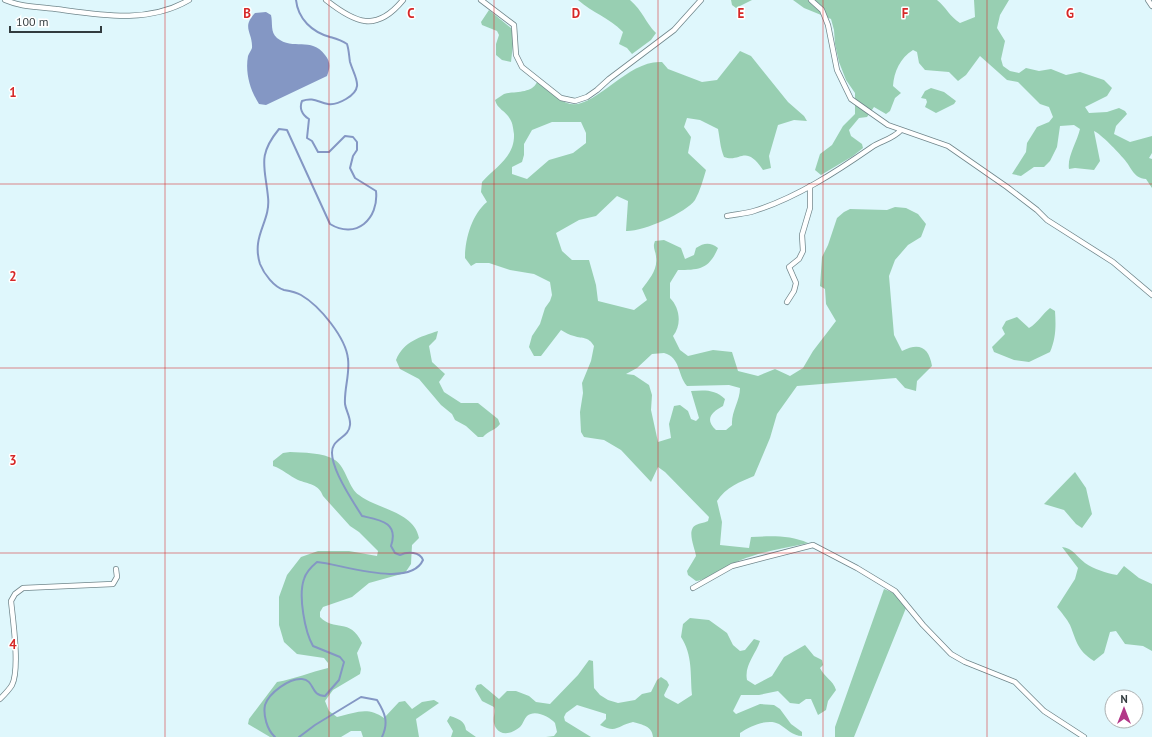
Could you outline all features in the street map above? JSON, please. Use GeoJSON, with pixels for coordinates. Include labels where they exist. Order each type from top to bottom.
{"type":"FeatureCollection","features":[{"type":"Feature","properties":{"kind":"street"},"geometry":{"type":"LineString","coordinates":[[5,0],[24,7],[53,9],[101,16],[157,13],[171,10],[189,0]]}},
{"type":"Feature","properties":{"kind":"street"},"geometry":{"type":"LineString","coordinates":[[326,0],[352,18],[370,20],[390,15],[403,0]]}},
{"type":"Feature","properties":{"kind":"street"},"geometry":{"type":"LineString","coordinates":[[481,0],[514,25],[516,55],[522,67],[561,98],[575,101],[587,97],[597,90],[609,79],[674,30],[701,0]]}},
{"type":"Feature","properties":{"kind":"street"},"geometry":{"type":"LineString","coordinates":[[811,0],[822,10],[828,25],[837,70],[847,94],[880,120],[901,130],[928,138],[953,150],[1013,191],[1038,210],[1047,220],[1113,262],[1152,295]]}},
{"type":"Feature","properties":{"kind":"street"},"geometry":{"type":"LineString","coordinates":[[1148,0],[1152,6]]}},
{"type":"Feature","properties":{"kind":"street"},"geometry":{"type":"LineString","coordinates":[[727,216],[756,211],[810,186],[832,174],[873,146],[896,136],[901,130]]}},
{"type":"Feature","properties":{"kind":"street"},"geometry":{"type":"LineString","coordinates":[[787,302],[794,291],[796,281],[789,267],[799,259],[803,251],[802,235],[810,208],[810,186]]}},
{"type":"Feature","properties":{"kind":"street"},"geometry":{"type":"LineString","coordinates":[[693,588],[732,566],[813,545],[895,591],[923,625],[951,654],[965,662],[1015,682],[1044,711],[1084,737]]}},
{"type":"Feature","properties":{"kind":"street"},"geometry":{"type":"LineString","coordinates":[[0,699],[12,686],[14,678],[15,650],[11,601],[14,594],[23,588],[113,584],[118,577],[116,569]]}},
{"type":"Feature","properties":{"kind":"green space"},"geometry":{"type":"Polygon","coordinates":[[[578,0],[630,0],[638,8],[656,33],[651,40],[632,54],[627,48],[619,44],[623,32],[612,22],[578,0]]]}},
{"type":"Feature","properties":{"kind":"green space"},"geometry":{"type":"Polygon","coordinates":[[[731,0],[752,0],[736,8],[732,5],[731,0]]]}},
{"type":"Feature","properties":{"kind":"green space"},"geometry":{"type":"Polygon","coordinates":[[[793,0],[937,0],[953,18],[960,23],[975,17],[974,0],[1009,0],[1000,15],[997,28],[1005,41],[1001,59],[1003,66],[1010,71],[1019,73],[1026,68],[1039,71],[1051,69],[1066,75],[1080,72],[1104,80],[1112,88],[1107,96],[1085,107],[1089,113],[1107,112],[1119,108],[1125,111],[1127,114],[1116,126],[1114,134],[1130,142],[1152,136],[1152,153],[1149,158],[1152,159],[1152,188],[1146,179],[1135,175],[1127,162],[1118,152],[1105,139],[1094,131],[1100,161],[1094,170],[1075,168],[1069,169],[1069,160],[1080,129],[1074,125],[1060,126],[1057,147],[1050,161],[1044,167],[1034,167],[1021,176],[1012,174],[1026,152],[1027,143],[1037,127],[1049,122],[1053,117],[1049,107],[1040,104],[1018,82],[1007,80],[980,56],[966,75],[958,81],[949,72],[925,70],[919,63],[917,52],[913,50],[901,61],[896,71],[893,86],[901,93],[895,98],[890,111],[886,114],[874,107],[867,117],[859,118],[849,130],[851,136],[862,144],[863,148],[853,156],[821,175],[815,170],[820,154],[832,145],[843,126],[855,114],[855,93],[846,80],[839,62],[831,19],[804,8],[793,0]]]}},
{"type":"Feature","properties":{"kind":"green space"},"geometry":{"type":"Polygon","coordinates":[[[489,10],[511,28],[514,35],[511,62],[502,60],[496,55],[496,44],[499,35],[497,31],[482,25],[481,22],[489,10]]]}},
{"type":"Feature","properties":{"kind":"green space"},"geometry":{"type":"Polygon","coordinates":[[[740,51],[751,56],[788,102],[804,116],[807,121],[794,120],[778,125],[769,156],[771,168],[763,170],[752,157],[724,157],[718,129],[700,120],[687,118],[684,127],[691,137],[688,153],[706,170],[697,197],[690,205],[663,221],[642,228],[626,231],[628,201],[617,196],[596,216],[579,220],[556,233],[562,251],[572,260],[589,260],[596,285],[598,301],[634,310],[647,300],[642,289],[656,266],[655,241],[664,240],[681,248],[685,259],[694,255],[696,248],[699,246],[704,244],[712,245],[718,248],[715,255],[707,264],[698,269],[678,270],[670,283],[670,298],[676,307],[679,317],[678,327],[673,336],[680,350],[688,356],[713,350],[732,352],[738,371],[758,376],[775,369],[790,376],[803,368],[813,351],[836,321],[826,304],[825,289],[820,286],[822,257],[828,245],[837,218],[850,209],[887,210],[895,207],[906,208],[918,214],[926,224],[921,237],[908,245],[895,260],[889,276],[894,335],[902,351],[908,348],[918,347],[926,351],[931,360],[932,366],[917,381],[916,391],[905,388],[896,378],[797,386],[777,414],[770,438],[754,476],[729,489],[717,501],[722,522],[720,545],[749,548],[751,537],[766,536],[787,537],[808,543],[749,557],[736,562],[706,578],[696,581],[688,575],[687,571],[696,556],[691,535],[693,527],[708,521],[709,517],[665,472],[658,467],[651,482],[621,450],[604,440],[584,437],[581,432],[580,412],[583,393],[582,383],[591,361],[594,346],[592,343],[587,339],[572,336],[561,330],[541,356],[534,356],[529,347],[532,336],[540,324],[545,308],[552,295],[550,282],[534,274],[510,270],[489,263],[476,263],[471,266],[465,258],[465,251],[473,220],[487,202],[481,192],[482,182],[508,155],[513,142],[514,134],[511,121],[498,106],[495,100],[504,94],[531,89],[537,82],[562,101],[577,104],[599,94],[623,76],[649,63],[662,62],[668,69],[702,82],[717,80],[740,51]],[[552,122],[532,130],[524,144],[524,155],[522,162],[512,167],[512,174],[527,179],[549,160],[573,153],[586,143],[586,133],[581,122],[552,122]],[[664,353],[652,354],[637,368],[626,374],[634,375],[649,385],[652,395],[651,410],[658,442],[671,438],[669,424],[674,406],[680,405],[688,411],[691,419],[696,421],[699,418],[691,391],[709,391],[717,393],[725,399],[723,406],[711,416],[710,422],[716,430],[726,430],[732,425],[740,388],[729,385],[687,386],[676,362],[669,355],[664,353]]]}},
{"type":"Feature","properties":{"kind":"green space"},"geometry":{"type":"Polygon","coordinates":[[[931,88],[944,92],[956,101],[954,104],[936,113],[925,107],[927,102],[926,99],[921,98],[925,91],[931,88]]]}},
{"type":"Feature","properties":{"kind":"green space"},"geometry":{"type":"Polygon","coordinates":[[[1050,308],[1055,311],[1055,332],[1050,352],[1029,362],[1014,360],[994,352],[992,347],[1005,334],[1002,328],[1006,321],[1017,317],[1029,328],[1035,324],[1050,308]]]}},
{"type":"Feature","properties":{"kind":"green space"},"geometry":{"type":"Polygon","coordinates":[[[438,331],[436,339],[429,346],[432,362],[445,374],[439,382],[444,392],[461,403],[478,403],[498,419],[500,424],[483,437],[478,437],[466,426],[455,420],[452,414],[441,405],[419,379],[400,369],[396,360],[403,348],[408,344],[438,331]]]}},
{"type":"Feature","properties":{"kind":"green space"},"geometry":{"type":"Polygon","coordinates":[[[283,453],[319,454],[335,460],[339,463],[353,488],[359,495],[366,500],[402,516],[416,529],[419,538],[412,545],[411,564],[405,573],[369,583],[352,597],[323,607],[320,612],[320,617],[331,624],[347,627],[352,630],[362,643],[357,653],[361,669],[360,674],[333,690],[325,701],[329,711],[337,717],[367,711],[378,714],[384,718],[399,702],[405,701],[412,709],[422,702],[434,700],[439,703],[416,719],[419,737],[363,737],[361,731],[351,731],[341,737],[270,737],[248,724],[249,719],[277,682],[328,668],[328,663],[324,658],[297,654],[284,642],[279,625],[279,597],[287,575],[301,557],[318,551],[349,551],[377,556],[378,551],[359,532],[350,526],[323,496],[319,489],[313,485],[298,480],[273,466],[273,461],[283,453]]]}},
{"type":"Feature","properties":{"kind":"green space"},"geometry":{"type":"Polygon","coordinates":[[[1075,472],[1086,488],[1092,514],[1082,528],[1076,524],[1064,510],[1044,504],[1075,472]]]}},
{"type":"Feature","properties":{"kind":"green space"},"geometry":{"type":"Polygon","coordinates":[[[1062,547],[1069,549],[1085,563],[1096,569],[1117,575],[1124,566],[1139,578],[1152,584],[1152,651],[1143,646],[1125,644],[1116,631],[1110,632],[1104,653],[1094,661],[1084,653],[1078,645],[1069,623],[1057,607],[1075,579],[1078,568],[1062,547]]]}},
{"type":"Feature","properties":{"kind":"green space"},"geometry":{"type":"Polygon","coordinates":[[[884,589],[894,593],[906,608],[854,737],[835,737],[835,727],[884,589]]]}},
{"type":"Feature","properties":{"kind":"green space"},"geometry":{"type":"Polygon","coordinates":[[[690,618],[709,620],[727,633],[733,645],[740,651],[745,650],[754,639],[760,641],[747,669],[747,680],[755,685],[772,676],[784,657],[805,645],[814,656],[822,660],[823,665],[820,668],[836,690],[828,701],[826,710],[818,715],[811,699],[806,699],[799,704],[790,703],[778,691],[759,695],[741,695],[733,711],[736,714],[760,704],[774,705],[780,709],[791,724],[802,732],[802,736],[793,734],[775,722],[764,722],[740,733],[740,737],[653,737],[649,728],[633,722],[614,729],[606,728],[600,725],[606,719],[606,714],[577,705],[566,713],[564,717],[565,721],[591,737],[546,737],[554,736],[557,732],[555,723],[546,716],[534,713],[527,716],[520,727],[514,731],[504,733],[498,731],[494,722],[494,707],[482,701],[475,689],[477,685],[481,684],[499,699],[507,691],[516,691],[529,696],[536,702],[550,704],[578,675],[589,660],[593,661],[594,688],[600,695],[608,700],[618,703],[635,700],[642,694],[651,692],[657,680],[661,677],[667,681],[669,685],[664,695],[665,697],[678,704],[692,695],[688,651],[681,637],[683,624],[690,618]]]}},
{"type":"Feature","properties":{"kind":"green space"},"geometry":{"type":"Polygon","coordinates":[[[450,716],[461,721],[466,730],[476,737],[451,737],[453,731],[447,721],[450,716]]]}},
{"type":"Feature","properties":{"kind":"water"},"geometry":{"type":"Polygon","coordinates":[[[266,12],[271,15],[273,33],[277,38],[283,42],[314,46],[320,49],[328,60],[329,70],[327,76],[266,105],[259,104],[256,99],[249,81],[247,62],[252,48],[248,26],[249,23],[255,13],[266,12]]]}},
{"type":"Feature","properties":{"kind":"waterway"},"geometry":{"type":"LineString","coordinates":[[275,737],[266,722],[265,713],[265,705],[267,700],[275,691],[291,681],[302,679],[309,682],[317,693],[325,696],[339,680],[344,662],[340,657],[313,646],[310,640],[302,604],[302,586],[309,570],[317,562],[374,573],[404,573],[416,568],[423,560],[417,554],[407,553],[400,555],[395,553],[391,546],[393,538],[390,527],[381,521],[362,516],[336,471],[332,452],[334,445],[348,432],[350,425],[345,404],[348,359],[337,332],[324,315],[308,300],[299,294],[284,290],[273,283],[264,272],[260,264],[258,254],[259,237],[267,214],[268,206],[264,169],[265,154],[272,138],[279,129],[287,130],[330,224],[349,230],[357,228],[370,218],[376,201],[376,191],[355,178],[350,168],[353,156],[357,150],[357,142],[353,137],[345,136],[329,152],[318,152],[312,141],[307,138],[309,119],[302,111],[302,101],[312,100],[328,104],[337,103],[352,95],[357,87],[357,82],[350,62],[347,44],[323,35],[307,24],[297,7],[296,0]]}},
{"type":"Feature","properties":{"kind":"waterway"},"geometry":{"type":"LineString","coordinates":[[299,737],[315,725],[361,697],[377,700],[382,709],[386,722],[382,737]]}}]}
